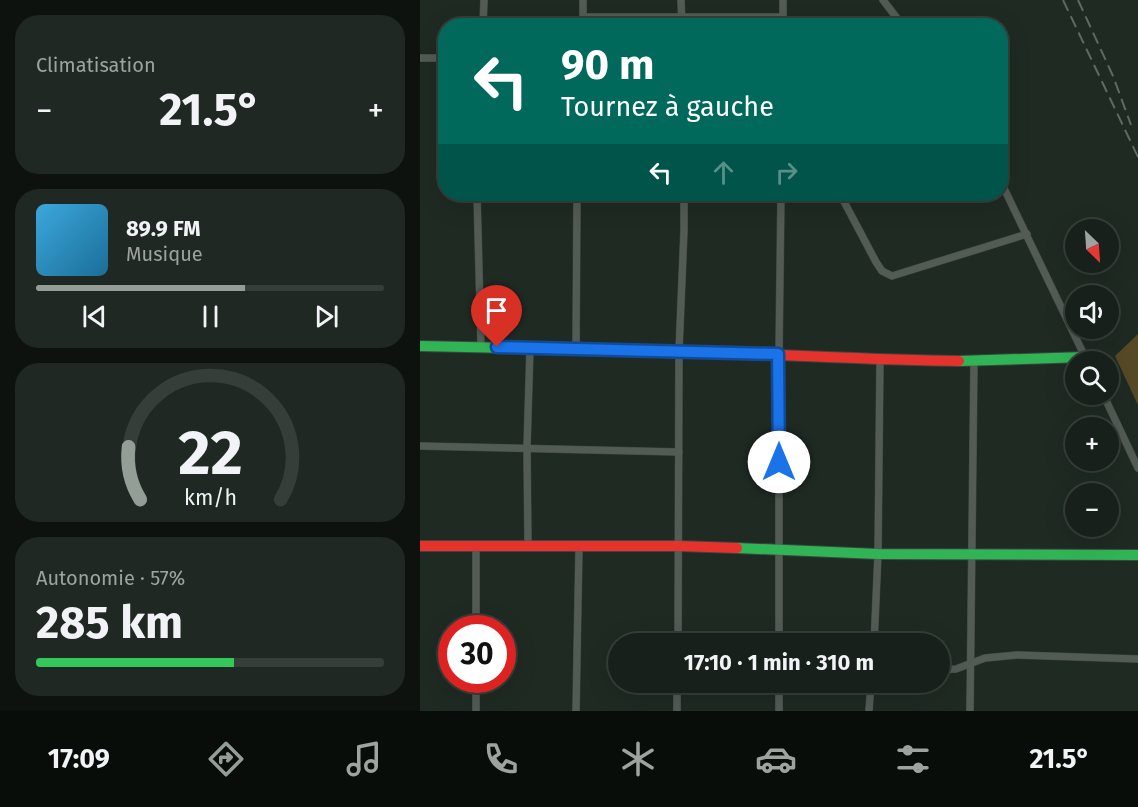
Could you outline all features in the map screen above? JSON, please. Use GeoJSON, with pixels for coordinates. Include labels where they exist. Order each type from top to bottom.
{"type":"FeatureCollection","features":[{"type":"Feature","properties":{"kind":"street"},"geometry":{"type":"LineString","coordinates":[[483,18],[484,0]]}},
{"type":"Feature","properties":{"kind":"street"},"geometry":{"type":"LineString","coordinates":[[583,0],[583,17],[603,18]]}},
{"type":"Feature","properties":{"kind":"street"},"geometry":{"type":"LineString","coordinates":[[681,0],[682,18]]}},
{"type":"Feature","properties":{"kind":"street"},"geometry":{"type":"LineString","coordinates":[[783,0],[783,18]]}},
{"type":"Feature","properties":{"kind":"street"},"geometry":{"type":"LineString","coordinates":[[883,0],[897,18]]}},
{"type":"Feature","properties":{"kind":"street"},"geometry":{"type":"LineString","coordinates":[[420,58],[438,58]]}},
{"type":"Feature","properties":{"kind":"street"},"geometry":{"type":"LineString","coordinates":[[1008,196],[1082,351]]}},
{"type":"Feature","properties":{"kind":"street"},"geometry":{"type":"LineString","coordinates":[[477,201],[481,346]]}},
{"type":"Feature","properties":{"kind":"street"},"geometry":{"type":"LineString","coordinates":[[576,350],[577,201]]}},
{"type":"Feature","properties":{"kind":"street"},"geometry":{"type":"LineString","coordinates":[[678,633],[679,351],[684,201]]}},
{"type":"Feature","properties":{"kind":"street"},"geometry":{"type":"LineString","coordinates":[[779,633],[778,354],[781,201]]}},
{"type":"Feature","properties":{"kind":"street"},"geometry":{"type":"LineString","coordinates":[[844,201],[876,262],[882,271],[892,276],[1027,234]]}},
{"type":"Feature","properties":{"kind":"street"},"geometry":{"type":"LineString","coordinates":[[420,346],[778,354],[880,360],[1065,359]]}},
{"type":"Feature","properties":{"kind":"street"},"geometry":{"type":"LineString","coordinates":[[528,545],[527,447],[530,348]]}},
{"type":"Feature","properties":{"kind":"street"},"geometry":{"type":"LineString","coordinates":[[874,633],[878,554],[880,360]]}},
{"type":"Feature","properties":{"kind":"street"},"geometry":{"type":"LineString","coordinates":[[970,711],[974,361]]}},
{"type":"Feature","properties":{"kind":"street"},"geometry":{"type":"LineString","coordinates":[[1108,405],[1138,468]]}},
{"type":"Feature","properties":{"kind":"street"},"geometry":{"type":"LineString","coordinates":[[420,446],[679,452]]}},
{"type":"Feature","properties":{"kind":"street"},"geometry":{"type":"LineString","coordinates":[[420,546],[679,546],[878,554],[1138,555]]}},
{"type":"Feature","properties":{"kind":"street"},"geometry":{"type":"LineString","coordinates":[[476,546],[476,615]]}},
{"type":"Feature","properties":{"kind":"street"},"geometry":{"type":"LineString","coordinates":[[576,711],[579,546]]}},
{"type":"Feature","properties":{"kind":"street"},"geometry":{"type":"LineString","coordinates":[[950,669],[985,658],[1017,655],[1138,659]]}},
{"type":"Feature","properties":{"kind":"street"},"geometry":{"type":"LineString","coordinates":[[476,693],[476,711]]}},
{"type":"Feature","properties":{"kind":"street"},"geometry":{"type":"LineString","coordinates":[[677,693],[677,711]]}},
{"type":"Feature","properties":{"kind":"street"},"geometry":{"type":"LineString","coordinates":[[779,693],[779,711]]}},
{"type":"Feature","properties":{"kind":"street"},"geometry":{"type":"LineString","coordinates":[[869,711],[870,693]]}},
{"type":"Feature","properties":{"kind":"shaded area"},"geometry":{"type":"Polygon","coordinates":[[[1138,334],[1138,405],[1119,365],[1119,352],[1138,334]]]}},
{"type":"Feature","properties":{"kind":"railway"},"geometry":{"type":"LineString","coordinates":[[1063,0],[1138,157]]}},
{"type":"Feature","properties":{"kind":"railway"},"geometry":{"type":"LineString","coordinates":[[1078,0],[1113,76],[1131,125]]}},
{"type":"Feature","properties":{"kind":"traffic: fast"},"geometry":{"type":"LineString","coordinates":[[420,346],[690,352]]}},
{"type":"Feature","properties":{"kind":"traffic: fast"},"geometry":{"type":"LineString","coordinates":[[959,361],[1065,358]]}},
{"type":"Feature","properties":{"kind":"traffic: fast"},"geometry":{"type":"LineString","coordinates":[[737,548],[878,554],[1138,555]]}},
{"type":"Feature","properties":{"kind":"traffic: jam"},"geometry":{"type":"LineString","coordinates":[[690,352],[959,361]]}},
{"type":"Feature","properties":{"kind":"traffic: jam"},"geometry":{"type":"LineString","coordinates":[[420,546],[737,548]]}},
{"type":"Feature","properties":{"kind":"route"},"geometry":{"type":"LineString","coordinates":[[497,347],[778,354],[779,462]]}}]}
